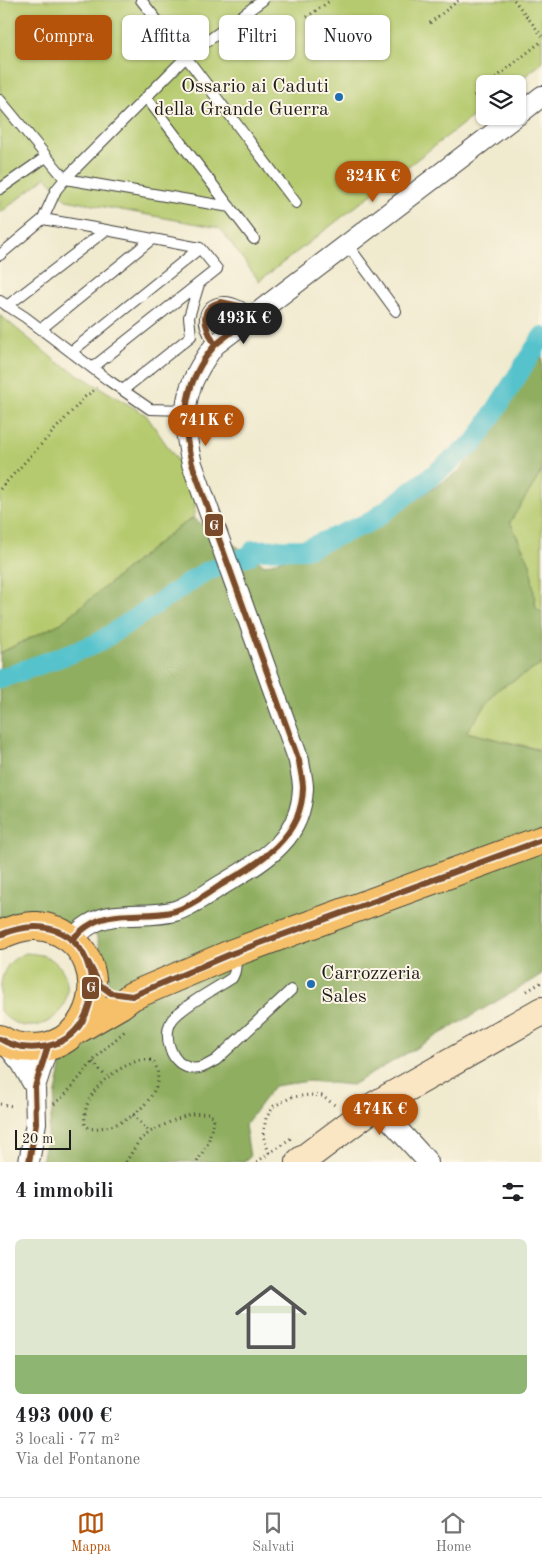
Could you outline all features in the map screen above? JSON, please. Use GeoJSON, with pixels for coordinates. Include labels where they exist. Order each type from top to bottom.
{"type":"FeatureCollection","features":[{"type":"Feature","properties":{"kind":"main road"},"geometry":{"type":"LineString","coordinates":[[2,1040],[18,1047],[33,1049],[62,1041],[132,996],[233,953],[542,840]]}},
{"type":"Feature","properties":{"kind":"main road"},"geometry":{"type":"LineString","coordinates":[[0,935],[18,928],[37,926],[55,930],[71,940],[81,950],[100,985],[111,993],[132,996]]}},
{"type":"Feature","properties":{"kind":"main road"},"geometry":{"type":"LineString","coordinates":[[75,1031],[86,1016],[92,999],[93,980],[88,962]]}},
{"type":"Feature","properties":{"kind":"main road"},"geometry":{"type":"LineString","coordinates":[[300,1162],[376,1105],[542,1011]]}},
{"type":"Feature","properties":{"kind":"street"},"geometry":{"type":"LineString","coordinates":[[526,109],[542,96]]}},
{"type":"Feature","properties":{"kind":"street"},"geometry":{"type":"LineString","coordinates":[[71,940],[89,925],[109,917],[176,911],[258,863],[278,849],[292,829],[301,809],[303,786],[299,762],[192,464],[186,438],[185,410],[191,384],[201,363],[215,345],[505,125]]}},
{"type":"Feature","properties":{"kind":"street"},"geometry":{"type":"LineString","coordinates":[[2,1040],[22,1064],[35,1087]]}},
{"type":"Feature","properties":{"kind":"street"},"geometry":{"type":"LineString","coordinates":[[29,1162],[36,1123],[35,1087],[48,1046]]}},
{"type":"Feature","properties":{"kind":"street"},"geometry":{"type":"LineString","coordinates":[[376,1105],[428,1162]]}},
{"type":"Feature","properties":{"kind":"lane"},"geometry":{"type":"LineString","coordinates":[[141,0],[153,15]]}},
{"type":"Feature","properties":{"kind":"lane"},"geometry":{"type":"LineString","coordinates":[[209,40],[263,0]]}},
{"type":"Feature","properties":{"kind":"lane"},"geometry":{"type":"LineString","coordinates":[[0,254],[43,219],[56,190],[65,179],[183,60]]}},
{"type":"Feature","properties":{"kind":"lane"},"geometry":{"type":"LineString","coordinates":[[188,60],[296,203]]}},
{"type":"Feature","properties":{"kind":"lane"},"geometry":{"type":"LineString","coordinates":[[146,97],[254,239]]}},
{"type":"Feature","properties":{"kind":"lane"},"geometry":{"type":"LineString","coordinates":[[0,100],[65,179],[230,207]]}},
{"type":"Feature","properties":{"kind":"lane"},"geometry":{"type":"LineString","coordinates":[[0,188],[46,157]]}},
{"type":"Feature","properties":{"kind":"lane"},"geometry":{"type":"LineString","coordinates":[[43,219],[200,248],[218,269],[92,368]]}},
{"type":"Feature","properties":{"kind":"lane"},"geometry":{"type":"LineString","coordinates":[[106,230],[4,303],[150,409],[185,410]]}},
{"type":"Feature","properties":{"kind":"lane"},"geometry":{"type":"LineString","coordinates":[[41,329],[152,239]]}},
{"type":"Feature","properties":{"kind":"lane"},"geometry":{"type":"LineString","coordinates":[[347,244],[396,310]]}},
{"type":"Feature","properties":{"kind":"lane"},"geometry":{"type":"LineString","coordinates":[[71,352],[200,248]]}},
{"type":"Feature","properties":{"kind":"lane"},"geometry":{"type":"LineString","coordinates":[[123,390],[192,336],[190,317],[199,284]]}},
{"type":"Feature","properties":{"kind":"lane"},"geometry":{"type":"LineString","coordinates":[[215,345],[208,334],[205,322],[208,310],[216,302],[240,306],[251,317]]}},
{"type":"Feature","properties":{"kind":"lane"},"geometry":{"type":"LineString","coordinates":[[233,953],[236,972],[232,978],[178,1014],[171,1023],[168,1042],[179,1063],[190,1068],[202,1068],[216,1060],[291,990]]}},
{"type":"Feature","properties":{"kind":"path"},"geometry":{"type":"LineString","coordinates":[[310,15],[331,0]]}},
{"type":"Feature","properties":{"kind":"path"},"geometry":{"type":"LineString","coordinates":[[430,23],[459,0]]}},
{"type":"Feature","properties":{"kind":"path"},"geometry":{"type":"LineString","coordinates":[[514,0],[542,36]]}},
{"type":"Feature","properties":{"kind":"path"},"geometry":{"type":"LineString","coordinates":[[499,75],[542,40]]}},
{"type":"Feature","properties":{"kind":"path"},"geometry":{"type":"LineString","coordinates":[[0,489],[84,397],[108,380]]}},
{"type":"Feature","properties":{"kind":"path"},"geometry":{"type":"LineString","coordinates":[[51,1107],[66,1094],[100,1053],[132,1024]]}},
{"type":"Feature","properties":{"kind":"path"},"geometry":{"type":"LineString","coordinates":[[140,1060],[152,1060],[156,1065],[158,1073],[157,1084],[151,1095],[133,1115],[121,1123],[106,1127],[90,1129],[85,1125],[84,1115],[89,1101],[106,1077],[128,1064],[140,1060]]}},
{"type":"Feature","properties":{"kind":"path"},"geometry":{"type":"LineString","coordinates":[[93,1062],[106,1077]]}},
{"type":"Feature","properties":{"kind":"path"},"geometry":{"type":"LineString","coordinates":[[269,1153],[262,1135],[266,1118],[274,1106],[292,1097],[310,1095],[322,1096],[336,1106]]}},
{"type":"Feature","properties":{"kind":"path"},"geometry":{"type":"LineString","coordinates":[[0,1104],[13,1106]]}},
{"type":"Feature","properties":{"kind":"path"},"geometry":{"type":"LineString","coordinates":[[126,1162],[139,1141],[150,1132],[172,1120],[190,1114],[209,1113],[214,1119],[208,1143],[197,1162]]}},
{"type":"Feature","properties":{"kind":"path"},"geometry":{"type":"LineString","coordinates":[[133,1115],[150,1132]]}},
{"type":"Feature","properties":{"kind":"green space"},"geometry":{"type":"Polygon","coordinates":[[[0,0],[542,0],[542,63],[526,75],[476,75],[476,114],[259,281],[220,228],[66,200],[46,177],[0,213],[0,0]]]}},
{"type":"Feature","properties":{"kind":"green space"},"geometry":{"type":"Polygon","coordinates":[[[0,315],[57,362],[146,415],[183,469],[196,501],[193,518],[173,531],[61,623],[0,653],[0,315]]]}},
{"type":"Feature","properties":{"kind":"green space"},"geometry":{"type":"Polygon","coordinates":[[[542,345],[542,471],[510,522],[530,564],[536,608],[542,613],[542,663],[498,689],[466,732],[542,751],[542,975],[352,1085],[309,1081],[274,1086],[245,1125],[250,1157],[243,1162],[42,1162],[62,1063],[101,1022],[109,976],[96,935],[62,922],[0,921],[0,653],[61,623],[173,531],[193,518],[265,565],[363,534],[461,470],[542,345]]]}},
{"type":"Feature","properties":{"kind":"green space"},"geometry":{"type":"Polygon","coordinates":[[[542,471],[542,613],[536,609],[530,564],[510,522],[542,471]]]}},
{"type":"Feature","properties":{"kind":"green space"},"geometry":{"type":"Polygon","coordinates":[[[542,663],[542,750],[466,732],[498,689],[542,663]]]}},
{"type":"Feature","properties":{"kind":"green space"},"geometry":{"type":"Polygon","coordinates":[[[26,953],[38,954],[49,958],[59,966],[65,976],[67,986],[66,997],[62,1007],[55,1016],[46,1023],[34,1026],[24,1026],[15,1023],[0,1011],[0,991],[3,974],[11,962],[26,953]]]}},
{"type":"Feature","properties":{"kind":"waterway"},"geometry":{"type":"LineString","coordinates":[[0,679],[96,644],[205,572],[250,555],[254,550],[306,549],[372,521],[476,441],[542,337]]}},
{"type":"Feature","properties":{"kind":"transit line","name":"G"},"geometry":{"type":"LineString","coordinates":[[221,302],[239,306],[251,317],[215,345],[205,320],[208,309],[221,302]]}},
{"type":"Feature","properties":{"kind":"transit line","name":"G"},"geometry":{"type":"LineString","coordinates":[[71,940],[88,926],[108,917],[166,913],[193,903],[250,867],[276,847],[287,835],[301,806],[303,785],[299,761],[192,464],[188,447],[186,431],[187,401],[197,373],[215,345]]}},
{"type":"Feature","properties":{"kind":"transit line","name":"G"},"geometry":{"type":"LineString","coordinates":[[88,962],[100,985],[111,993],[132,996],[233,953],[542,840]]}},
{"type":"Feature","properties":{"kind":"transit line","name":"G"},"geometry":{"type":"LineString","coordinates":[[0,935],[35,927],[62,933],[80,949],[90,972],[91,997],[83,1020],[67,1038],[41,1047],[30,1048],[15,1046],[0,1039]]}},
{"type":"Feature","properties":{"kind":"transit line","name":"G"},"geometry":{"type":"LineString","coordinates":[[29,1162],[36,1123],[35,1087],[48,1046]]}},
{"type":"Feature","properties":{"kind":"place","name":"Ossario ai Caduti della Grande Guerra"},"geometry":{"type":"Point","coordinates":[339,97]}},
{"type":"Feature","properties":{"kind":"place","name":"Carrozzeria Sales"},"geometry":{"type":"Point","coordinates":[311,984]}}]}
